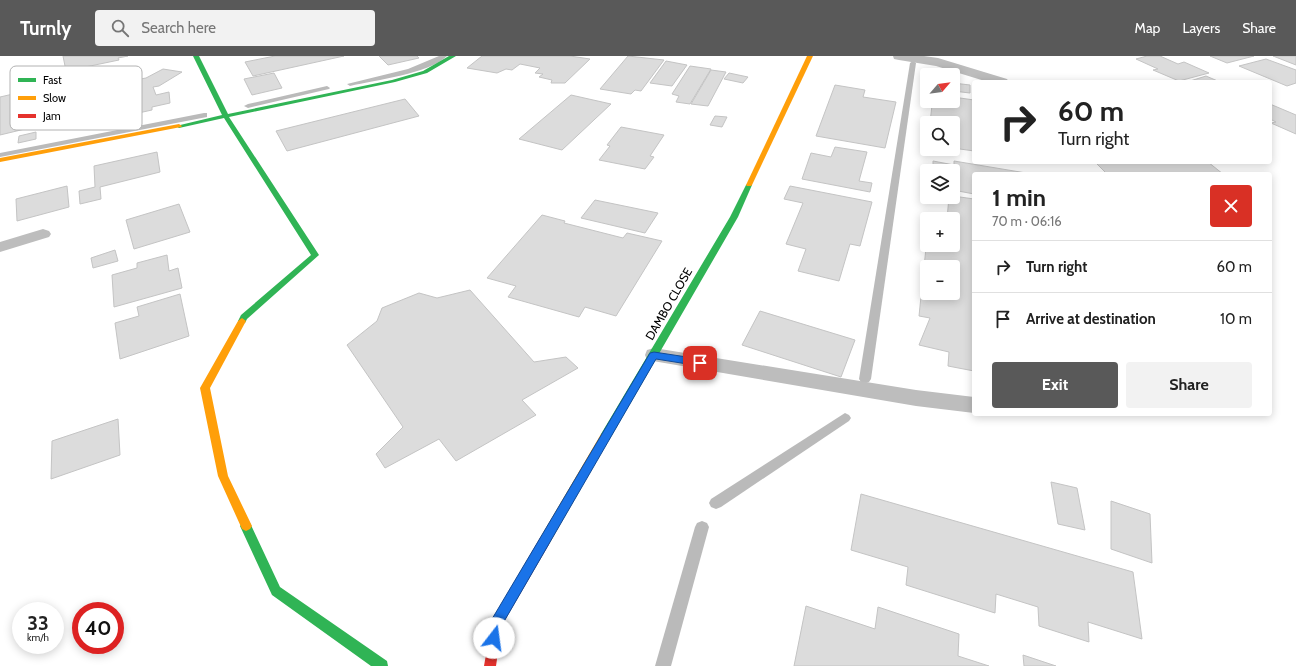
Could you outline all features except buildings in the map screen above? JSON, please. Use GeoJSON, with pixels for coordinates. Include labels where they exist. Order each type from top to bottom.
{"type":"FeatureCollection","features":[{"type":"Feature","properties":{"kind":"street"},"geometry":{"type":"LineString","coordinates":[[196,56],[226,117],[315,255],[244,317],[205,388],[223,476],[276,591],[382,666]]}},
{"type":"Feature","properties":{"kind":"street"},"geometry":{"type":"LineString","coordinates":[[0,160],[226,117],[393,81],[425,72],[453,56]]}},
{"type":"Feature","properties":{"kind":"street","name":"DAMBO CLOSE"},"geometry":{"type":"LineString","coordinates":[[490,666],[496,624],[734,217],[810,56]]}},
{"type":"Feature","properties":{"kind":"street"},"geometry":{"type":"LineString","coordinates":[[899,56],[938,62],[996,80]]}},
{"type":"Feature","properties":{"kind":"lane"},"geometry":{"type":"LineString","coordinates":[[0,247],[43,234]]}},
{"type":"Feature","properties":{"kind":"lane"},"geometry":{"type":"LineString","coordinates":[[654,355],[916,398],[972,405]]}},
{"type":"Feature","properties":{"kind":"waterway"},"geometry":{"type":"LineString","coordinates":[[350,84],[386,77],[422,67],[444,56]]}},
{"type":"Feature","properties":{"kind":"waterway"},"geometry":{"type":"LineString","coordinates":[[865,379],[913,63]]}},
{"type":"Feature","properties":{"kind":"waterway"},"geometry":{"type":"LineString","coordinates":[[248,106],[327,88]]}},
{"type":"Feature","properties":{"kind":"waterway"},"geometry":{"type":"LineString","coordinates":[[142,127],[204,115]]}},
{"type":"Feature","properties":{"kind":"waterway"},"geometry":{"type":"LineString","coordinates":[[0,155],[128,130]]}},
{"type":"Feature","properties":{"kind":"waterway"},"geometry":{"type":"LineString","coordinates":[[716,503],[845,418]]}},
{"type":"Feature","properties":{"kind":"waterway"},"geometry":{"type":"LineString","coordinates":[[663,666],[702,527]]}},
{"type":"Feature","properties":{"kind":"traffic: fast"},"geometry":{"type":"LineString","coordinates":[[196,56],[226,117],[315,255],[244,317],[242,321]]}},
{"type":"Feature","properties":{"kind":"traffic: fast"},"geometry":{"type":"LineString","coordinates":[[179,126],[393,81],[425,72],[453,56]]}},
{"type":"Feature","properties":{"kind":"traffic: fast"},"geometry":{"type":"LineString","coordinates":[[605,437],[734,217],[749,185]]}},
{"type":"Feature","properties":{"kind":"traffic: fast"},"geometry":{"type":"LineString","coordinates":[[246,526],[276,591],[382,666]]}},
{"type":"Feature","properties":{"kind":"traffic: slow"},"geometry":{"type":"LineString","coordinates":[[749,185],[810,56]]}},
{"type":"Feature","properties":{"kind":"traffic: slow"},"geometry":{"type":"LineString","coordinates":[[0,160],[179,126]]}},
{"type":"Feature","properties":{"kind":"traffic: slow"},"geometry":{"type":"LineString","coordinates":[[242,321],[205,388],[223,476],[246,526]]}},
{"type":"Feature","properties":{"kind":"traffic: slow"},"geometry":{"type":"LineString","coordinates":[[544,542],[605,437]]}},
{"type":"Feature","properties":{"kind":"traffic: jam"},"geometry":{"type":"LineString","coordinates":[[490,666],[496,624],[544,542]]}},
{"type":"Feature","properties":{"kind":"route"},"geometry":{"type":"LineString","coordinates":[[494,638],[496,624],[654,355],[700,363]]}}]}
